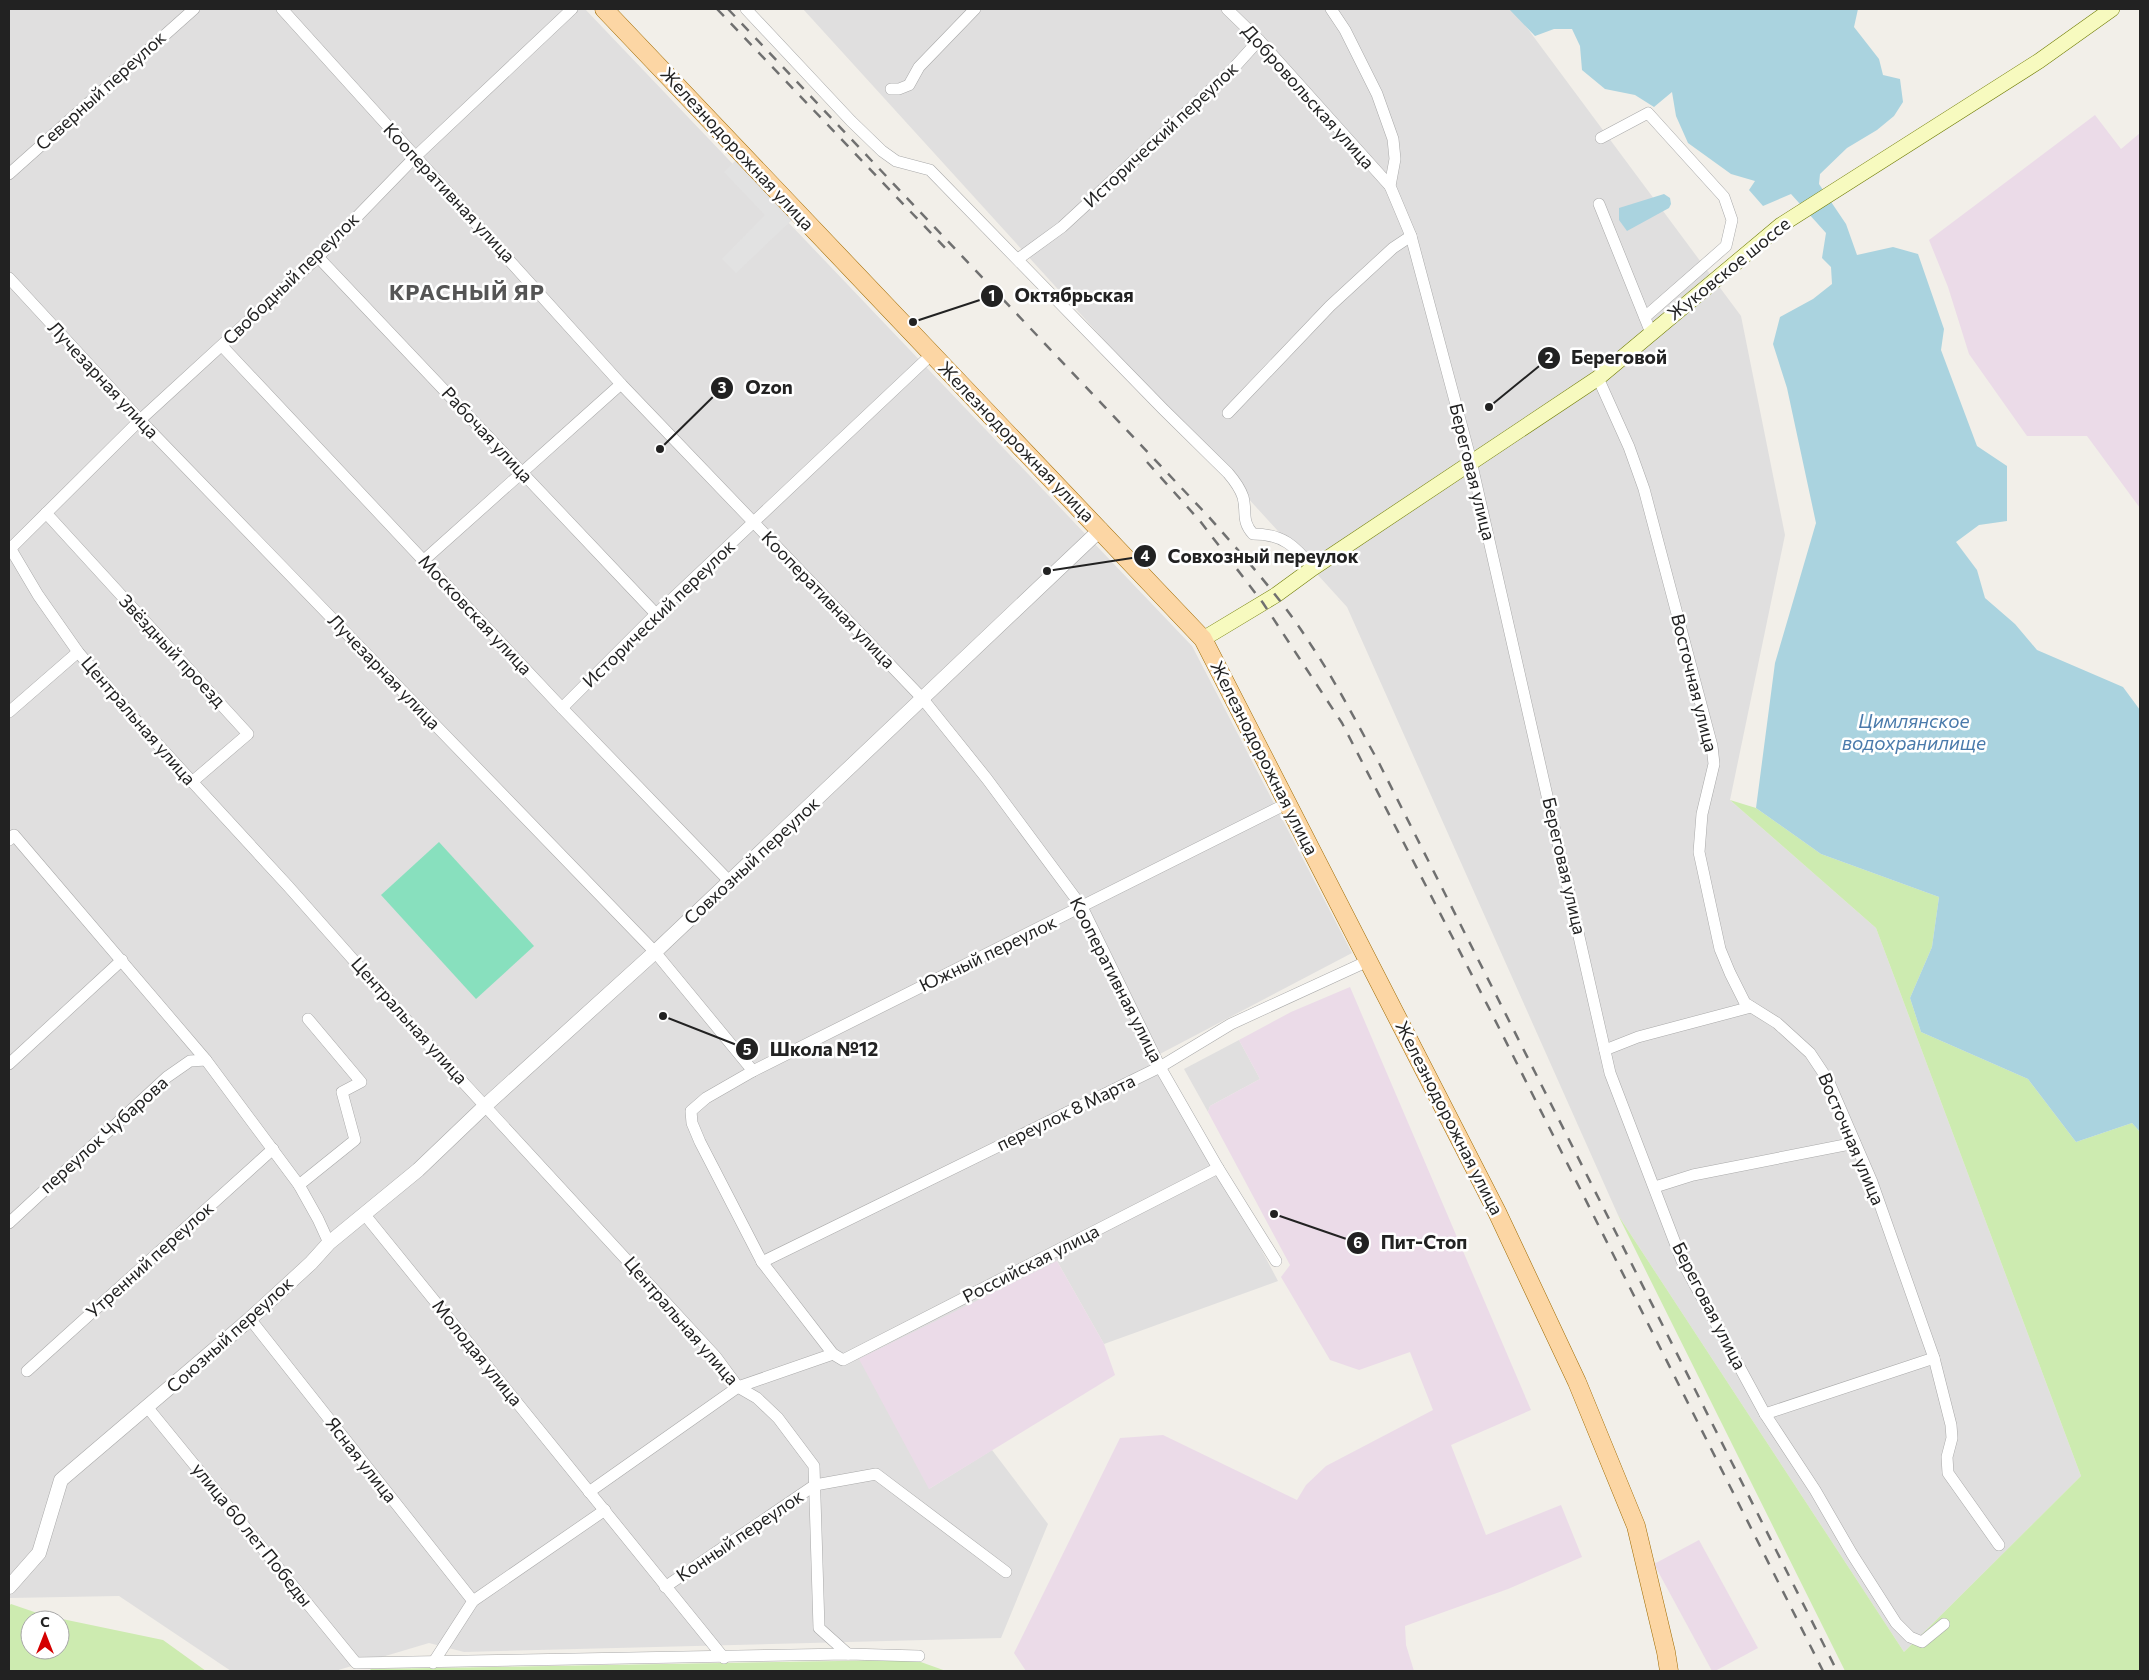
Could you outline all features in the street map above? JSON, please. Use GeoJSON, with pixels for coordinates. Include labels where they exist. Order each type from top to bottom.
{"type":"FeatureCollection","features":[{"type":"Feature","properties":{"kind":"main road","name":"Железнодорожная улица"},"geometry":{"type":"LineString","coordinates":[[604,9],[1203,639],[1497,1212],[1576,1382],[1636,1526],[1669,1671]]}},
{"type":"Feature","properties":{"kind":"main road","name":"Жуковское шоссе"},"geometry":{"type":"LineString","coordinates":[[1203,639],[1276,595],[1313,568],[1598,378],[1781,226],[2039,61],[2112,9]]}},
{"type":"Feature","properties":{"kind":"street","name":"Северный переулок"},"geometry":{"type":"LineString","coordinates":[[9,174],[194,9]]}},
{"type":"Feature","properties":{"kind":"street","name":"Кооперативная улица"},"geometry":{"type":"LineString","coordinates":[[282,9],[415,157],[544,296],[621,384],[922,698],[988,779],[1082,907],[1160,1067],[1218,1168],[1276,1261]]}},
{"type":"Feature","properties":{"kind":"street","name":"Свободный переулок"},"geometry":{"type":"LineString","coordinates":[[9,548],[140,420],[318,257],[415,157],[572,9]]}},
{"type":"Feature","properties":{"kind":"street"},"geometry":{"type":"LineString","coordinates":[[746,9],[851,121],[882,151],[896,160],[930,170],[1228,473],[1236,482],[1243,498],[1246,526],[1253,534],[1265,534],[1283,540],[1297,548],[1313,568]]}},
{"type":"Feature","properties":{"kind":"street"},"geometry":{"type":"LineString","coordinates":[[891,89],[899,89],[909,85],[919,67],[975,9]]}},
{"type":"Feature","properties":{"kind":"street","name":"Добровольская улица"},"geometry":{"type":"LineString","coordinates":[[1227,9],[1259,40],[1390,186]]}},
{"type":"Feature","properties":{"kind":"street"},"geometry":{"type":"LineString","coordinates":[[1331,9],[1345,30],[1376,94],[1393,140],[1395,158],[1390,186]]}},
{"type":"Feature","properties":{"kind":"street","name":"Исторический переулок"},"geometry":{"type":"LineString","coordinates":[[1018,259],[1062,228],[1231,72],[1259,40]]}},
{"type":"Feature","properties":{"kind":"street"},"geometry":{"type":"LineString","coordinates":[[1601,138],[1648,113],[1724,197],[1732,220],[1726,246],[1644,317]]}},
{"type":"Feature","properties":{"kind":"street","name":"Береговая улица"},"geometry":{"type":"LineString","coordinates":[[1390,186],[1411,236],[1472,461],[1610,1073],[1682,1261],[1765,1414],[1815,1490],[1852,1554],[1896,1623],[1910,1637],[1922,1642],[1944,1624]]}},
{"type":"Feature","properties":{"kind":"street"},"geometry":{"type":"LineString","coordinates":[[1599,204],[1651,333]]}},
{"type":"Feature","properties":{"kind":"street"},"geometry":{"type":"LineString","coordinates":[[1228,414],[1330,306],[1393,248],[1411,236]]}},
{"type":"Feature","properties":{"kind":"street","name":"Рабочая улица"},"geometry":{"type":"LineString","coordinates":[[318,257],[656,614]]}},
{"type":"Feature","properties":{"kind":"street","name":"Лучезарная улица"},"geometry":{"type":"LineString","coordinates":[[9,278],[140,420],[655,952],[753,1071]]}},
{"type":"Feature","properties":{"kind":"street","name":"Московская улица"},"geometry":{"type":"LineString","coordinates":[[222,346],[562,708],[730,882]]}},
{"type":"Feature","properties":{"kind":"street","name":"Исторический переулок"},"geometry":{"type":"LineString","coordinates":[[562,708],[656,614],[931,355]]}},
{"type":"Feature","properties":{"kind":"street","name":"Восточная улица"},"geometry":{"type":"LineString","coordinates":[[1598,378],[1629,447],[1644,489],[1712,746],[1714,764],[1702,814],[1699,852],[1720,948],[1745,1003],[1777,1023],[1816,1061],[1828,1080],[1872,1182],[1934,1358],[1951,1425],[1952,1438],[1947,1457],[1948,1473],[1999,1545]]}},
{"type":"Feature","properties":{"kind":"street"},"geometry":{"type":"LineString","coordinates":[[423,561],[621,384]]}},
{"type":"Feature","properties":{"kind":"street","name":"Звёздный проезд"},"geometry":{"type":"LineString","coordinates":[[46,513],[248,734],[192,782]]}},
{"type":"Feature","properties":{"kind":"street","name":"Совхозный переулок"},"geometry":{"type":"LineString","coordinates":[[486,1105],[730,882],[1100,529]]}},
{"type":"Feature","properties":{"kind":"street","name":"Центральная улица"},"geometry":{"type":"LineString","coordinates":[[9,548],[38,595],[78,652],[192,782],[251,844],[426,1042],[716,1356],[738,1387],[757,1398],[778,1418],[814,1466],[819,1628],[848,1654]]}},
{"type":"Feature","properties":{"kind":"street"},"geometry":{"type":"LineString","coordinates":[[9,712],[78,652]]}},
{"type":"Feature","properties":{"kind":"street","name":"Южный переулок"},"geometry":{"type":"LineString","coordinates":[[762,1262],[700,1142],[692,1123],[691,1111],[706,1098],[753,1071],[1288,803]]}},
{"type":"Feature","properties":{"kind":"street"},"geometry":{"type":"LineString","coordinates":[[12,838],[122,960],[206,1060],[299,1185],[318,1218],[329,1243]]}},
{"type":"Feature","properties":{"kind":"street"},"geometry":{"type":"LineString","coordinates":[[9,1064],[122,960]]}},
{"type":"Feature","properties":{"kind":"street","name":"переулок 8 Марта"},"geometry":{"type":"LineString","coordinates":[[762,1262],[1160,1067],[1231,1024],[1368,960]]}},
{"type":"Feature","properties":{"kind":"street"},"geometry":{"type":"LineString","coordinates":[[1606,1050],[1638,1037],[1751,1007]]}},
{"type":"Feature","properties":{"kind":"street"},"geometry":{"type":"LineString","coordinates":[[299,1185],[355,1140],[342,1092],[361,1082],[308,1019]]}},
{"type":"Feature","properties":{"kind":"street","name":"переулок Чубарова"},"geometry":{"type":"LineString","coordinates":[[9,1223],[167,1077],[190,1061],[206,1060]]}},
{"type":"Feature","properties":{"kind":"street","name":"Союзный переулок"},"geometry":{"type":"LineString","coordinates":[[9,1587],[40,1553],[61,1480],[148,1408],[250,1319],[311,1263],[329,1243],[418,1170],[486,1105]]}},
{"type":"Feature","properties":{"kind":"street"},"geometry":{"type":"LineString","coordinates":[[1655,1188],[1693,1175],[1855,1143]]}},
{"type":"Feature","properties":{"kind":"street","name":"Утренний переулок"},"geometry":{"type":"LineString","coordinates":[[27,1371],[272,1149]]}},
{"type":"Feature","properties":{"kind":"street","name":"Российская улица"},"geometry":{"type":"LineString","coordinates":[[738,1387],[838,1357],[1218,1168]]}},
{"type":"Feature","properties":{"kind":"street","name":"Молодая улица"},"geometry":{"type":"LineString","coordinates":[[365,1215],[724,1658]]}},
{"type":"Feature","properties":{"kind":"street"},"geometry":{"type":"LineString","coordinates":[[762,1262],[838,1357]]}},
{"type":"Feature","properties":{"kind":"street","name":"Ясная улица"},"geometry":{"type":"LineString","coordinates":[[250,1319],[473,1601]]}},
{"type":"Feature","properties":{"kind":"street"},"geometry":{"type":"LineString","coordinates":[[1765,1414],[1934,1358]]}},
{"type":"Feature","properties":{"kind":"street"},"geometry":{"type":"LineString","coordinates":[[589,1492],[738,1387]]}},
{"type":"Feature","properties":{"kind":"street","name":"улица 60 лет Победы"},"geometry":{"type":"LineString","coordinates":[[148,1408],[356,1663],[433,1663]]}},
{"type":"Feature","properties":{"kind":"street"},"geometry":{"type":"LineString","coordinates":[[815,1485],[876,1474],[1006,1572]]}},
{"type":"Feature","properties":{"kind":"street","name":"Конный переулок"},"geometry":{"type":"LineString","coordinates":[[665,1587],[815,1485]]}},
{"type":"Feature","properties":{"kind":"street"},"geometry":{"type":"LineString","coordinates":[[433,1663],[473,1601],[605,1510]]}},
{"type":"Feature","properties":{"kind":"street"},"geometry":{"type":"LineString","coordinates":[[433,1663],[848,1654],[919,1656]]}},
{"type":"Feature","properties":{"kind":"shaded area"},"geometry":{"type":"Polygon","coordinates":[[[9,9],[585,9],[1192,646],[1352,953],[1158,1055],[1278,1281],[1104,1344],[1057,1261],[929,1489],[992,1450],[1048,1524],[1001,1638],[464,1652],[429,1643],[335,1671],[231,1671],[119,1596],[9,1598],[9,9]]]}},
{"type":"Feature","properties":{"kind":"shaded area"},"geometry":{"type":"Polygon","coordinates":[[[803,9],[1513,9],[1741,316],[1785,535],[1730,800],[1876,928],[2081,1476],[1904,1652],[1618,1215],[1347,607],[803,9]]]}},
{"type":"Feature","properties":{"kind":"shaded area"},"geometry":{"type":"Polygon","coordinates":[[[2095,115],[2121,149],[2140,133],[2140,508],[2087,436],[2027,436],[1969,354],[1948,287],[1929,240],[2095,115]]]}},
{"type":"Feature","properties":{"kind":"shaded area"},"geometry":{"type":"Polygon","coordinates":[[[737,159],[793,219],[736,273],[722,259],[765,215],[724,172],[737,159]]]}},
{"type":"Feature","properties":{"kind":"shaded area"},"geometry":{"type":"Polygon","coordinates":[[[1350,987],[1531,1410],[1451,1445],[1486,1535],[1561,1505],[1582,1557],[1508,1589],[1405,1626],[1406,1645],[1414,1671],[1026,1671],[1014,1653],[1120,1438],[1163,1435],[1297,1500],[1306,1485],[1326,1466],[1433,1410],[1410,1352],[1359,1370],[1330,1360],[1281,1277],[1290,1265],[1208,1112],[1210,1106],[1260,1079],[1239,1040],[1291,1012],[1350,987]]]}},
{"type":"Feature","properties":{"kind":"shaded area"},"geometry":{"type":"Polygon","coordinates":[[[1239,1040],[1260,1079],[1210,1106],[1208,1112],[1184,1069],[1239,1040]]]}},
{"type":"Feature","properties":{"kind":"shaded area"},"geometry":{"type":"Polygon","coordinates":[[[1057,1261],[1104,1344],[1115,1375],[929,1489],[859,1359],[1057,1261]]]}},
{"type":"Feature","properties":{"kind":"shaded area"},"geometry":{"type":"Polygon","coordinates":[[[1699,1540],[1758,1648],[1715,1671],[1712,1671],[1654,1564],[1699,1540]]]}},
{"type":"Feature","properties":{"kind":"green space"},"geometry":{"type":"Polygon","coordinates":[[[1730,800],[1756,808],[1821,854],[1939,897],[1932,947],[1910,998],[1921,1032],[2028,1079],[2076,1142],[2132,1123],[2140,1132],[2140,1671],[1845,1671],[1618,1215],[1904,1652],[2081,1476],[1876,928],[1730,800]]]}},
{"type":"Feature","properties":{"kind":"green space"},"geometry":{"type":"Polygon","coordinates":[[[439,842],[534,946],[476,999],[381,895],[439,842]]]}},
{"type":"Feature","properties":{"kind":"green space"},"geometry":{"type":"Polygon","coordinates":[[[11,1604],[28,1610],[20,1610],[20,1660],[70,1660],[70,1621],[163,1640],[206,1671],[9,1671],[9,1606],[11,1604]]]}},
{"type":"Feature","properties":{"kind":"green space"},"geometry":{"type":"Polygon","coordinates":[[[918,1661],[946,1671],[369,1671],[371,1669],[918,1661]]]}},
{"type":"Feature","properties":{"kind":"water","name":"Цимлянское водохранилище"},"geometry":{"type":"Polygon","coordinates":[[[1509,9],[1858,9],[1854,27],[1879,59],[1883,75],[1900,79],[1903,102],[1894,116],[1877,130],[1847,148],[1820,174],[1819,184],[1846,224],[1857,255],[1893,247],[1918,254],[1944,329],[1941,350],[1977,446],[2007,466],[2007,521],[1979,525],[1956,542],[1977,570],[1985,598],[2015,624],[2037,650],[2123,687],[2140,710],[2140,1132],[2132,1123],[2076,1142],[2028,1079],[1921,1032],[1910,998],[1932,947],[1939,897],[1821,854],[1756,808],[1775,663],[1816,523],[1787,388],[1773,344],[1780,317],[1813,299],[1832,284],[1831,267],[1822,258],[1826,233],[1791,194],[1763,206],[1749,190],[1755,181],[1731,174],[1688,143],[1676,116],[1672,92],[1654,107],[1635,95],[1605,89],[1582,70],[1580,46],[1572,29],[1554,29],[1535,36],[1509,9]]]}},
{"type":"Feature","properties":{"kind":"water"},"geometry":{"type":"Polygon","coordinates":[[[1664,194],[1670,198],[1671,204],[1669,208],[1627,231],[1619,220],[1619,208],[1664,194]]]}},
{"type":"Feature","properties":{"kind":"railway"},"geometry":{"type":"LineString","coordinates":[[717,9],[950,253]]}},
{"type":"Feature","properties":{"kind":"railway"},"geometry":{"type":"LineString","coordinates":[[728,9],[1209,517],[1263,579],[1300,628],[1329,673],[1378,761],[1837,1671]]}},
{"type":"Feature","properties":{"kind":"railway"},"geometry":{"type":"LineString","coordinates":[[1147,462],[1200,521],[1263,603],[1342,723],[1492,1014],[1823,1671]]}},
{"type":"Feature","properties":{"kind":"place","name":"Октябрьская"},"geometry":{"type":"Point","coordinates":[913,322]}},
{"type":"Feature","properties":{"kind":"place","name":"Береговой"},"geometry":{"type":"Point","coordinates":[1489,407]}},
{"type":"Feature","properties":{"kind":"place","name":"Ozon"},"geometry":{"type":"Point","coordinates":[660,449]}},
{"type":"Feature","properties":{"kind":"place","name":"Совхозный переулок"},"geometry":{"type":"Point","coordinates":[1047,571]}},
{"type":"Feature","properties":{"kind":"place","name":"Школа №12"},"geometry":{"type":"Point","coordinates":[663,1016]}},
{"type":"Feature","properties":{"kind":"place","name":"Пит-Стоп"},"geometry":{"type":"Point","coordinates":[1274,1214]}},
{"type":"Feature","properties":{"kind":"district","name":"КРАСНЫЙ ЯР"},"geometry":{"type":"Point","coordinates":[467,292]}}]}
